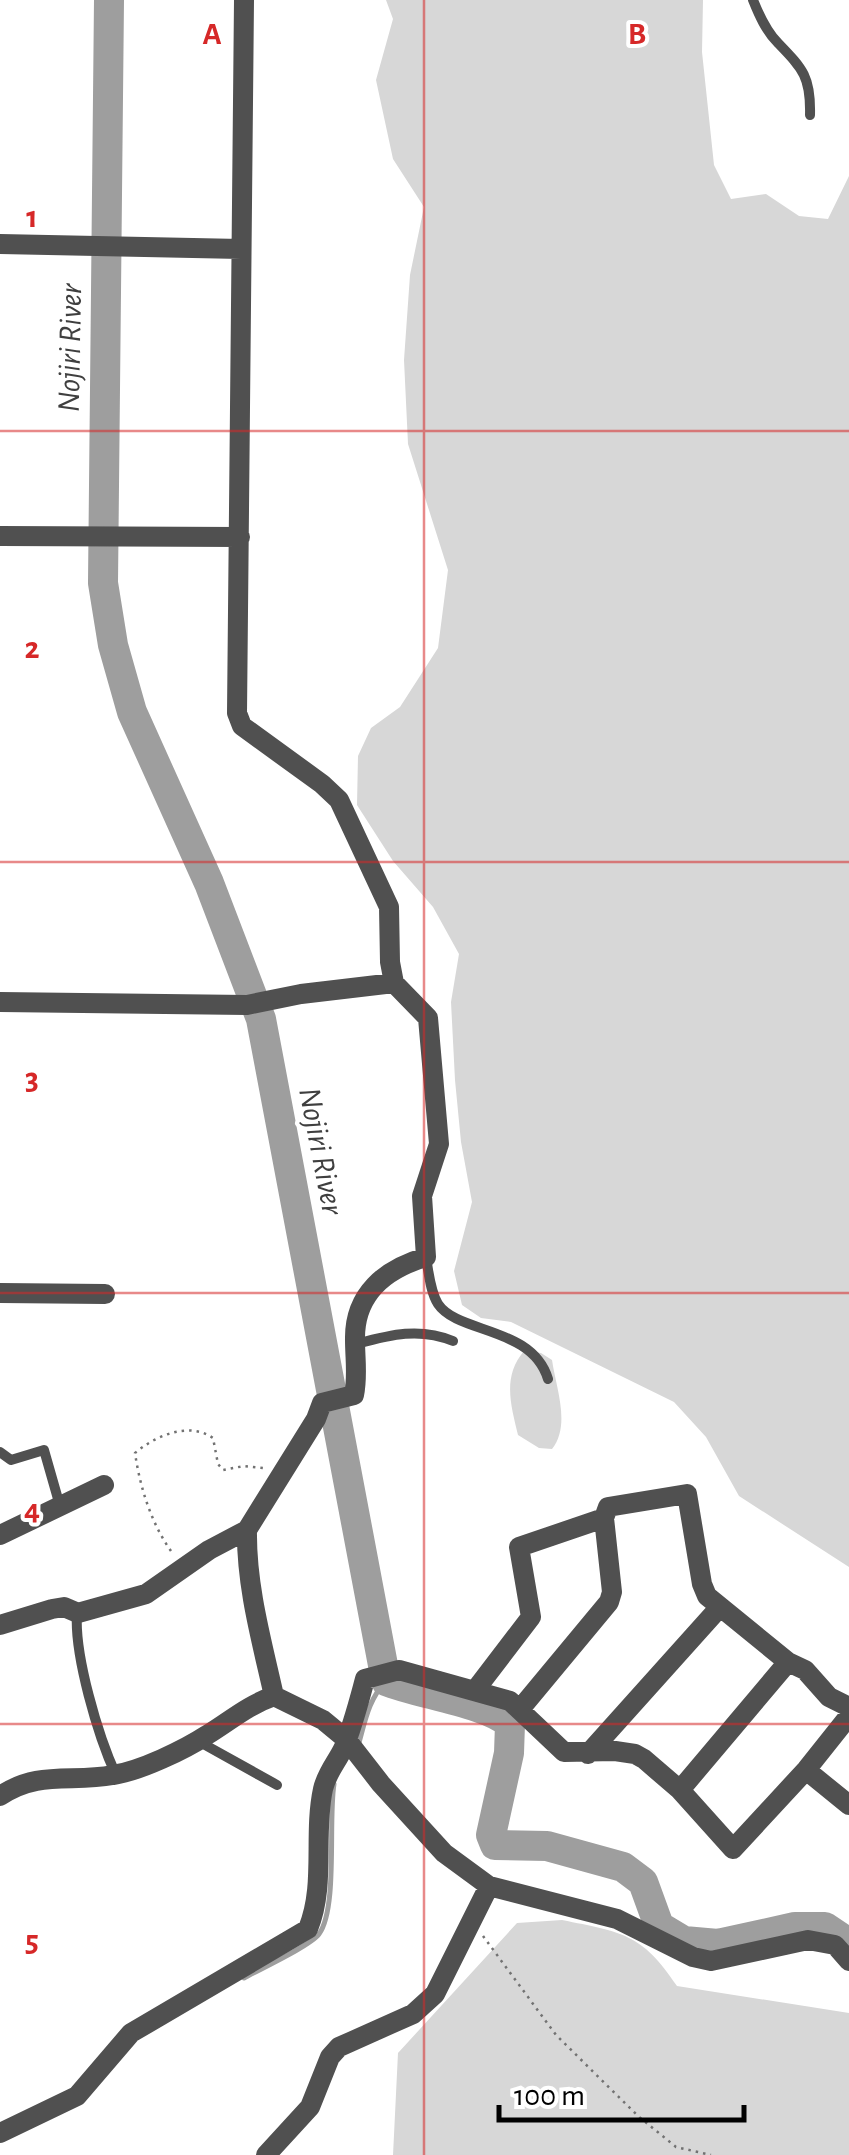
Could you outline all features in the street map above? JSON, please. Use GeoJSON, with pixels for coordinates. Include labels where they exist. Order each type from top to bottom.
{"type":"FeatureCollection","features":[{"type":"Feature","properties":{"kind":"street"},"geometry":{"type":"LineString","coordinates":[[244,0],[238,722],[339,800],[389,907],[394,983],[428,1018],[439,1144],[422,1196],[426,1257],[390,1271],[368,1291],[358,1313],[354,1396],[322,1403],[247,1530],[256,1614],[274,1696]]}},
{"type":"Feature","properties":{"kind":"street"},"geometry":{"type":"LineString","coordinates":[[0,244],[241,249]]}},
{"type":"Feature","properties":{"kind":"street"},"geometry":{"type":"LineString","coordinates":[[0,536],[240,537]]}},
{"type":"Feature","properties":{"kind":"street"},"geometry":{"type":"LineString","coordinates":[[0,1002],[247,1005],[394,983]]}},
{"type":"Feature","properties":{"kind":"street"},"geometry":{"type":"LineString","coordinates":[[0,1294],[105,1294]]}},
{"type":"Feature","properties":{"kind":"street"},"geometry":{"type":"LineString","coordinates":[[0,1535],[104,1484]]}},
{"type":"Feature","properties":{"kind":"street"},"geometry":{"type":"LineString","coordinates":[[521,1708],[610,1602],[604,1518],[608,1507],[687,1494],[707,1596],[788,1662],[805,1670],[829,1696],[849,1706]]}},
{"type":"Feature","properties":{"kind":"street"},"geometry":{"type":"LineString","coordinates":[[476,1690],[531,1617],[519,1546],[604,1518]]}},
{"type":"Feature","properties":{"kind":"street"},"geometry":{"type":"LineString","coordinates":[[0,1625],[52,1608],[76,1612],[146,1594],[208,1550],[247,1530]]}},
{"type":"Feature","properties":{"kind":"street"},"geometry":{"type":"LineString","coordinates":[[588,1754],[720,1608]]}},
{"type":"Feature","properties":{"kind":"street"},"geometry":{"type":"LineString","coordinates":[[680,1790],[788,1662]]}},
{"type":"Feature","properties":{"kind":"street"},"geometry":{"type":"LineString","coordinates":[[0,2133],[77,2096],[131,2033],[308,1928],[317,1906],[318,1836],[324,1784],[353,1746],[365,1679],[394,1670],[476,1690],[510,1700],[564,1752],[634,1754],[680,1790],[733,1849],[806,1770],[849,1716]]}},
{"type":"Feature","properties":{"kind":"street"},"geometry":{"type":"LineString","coordinates":[[0,1796],[45,1778],[116,1775],[197,1740],[251,1704],[274,1696],[323,1720],[353,1746],[381,1784],[444,1853],[489,1886],[617,1920],[712,1961],[808,1940],[835,1945],[849,1961]]}},
{"type":"Feature","properties":{"kind":"street"},"geometry":{"type":"LineString","coordinates":[[806,1770],[849,1805]]}},
{"type":"Feature","properties":{"kind":"street"},"geometry":{"type":"LineString","coordinates":[[266,2155],[310,2107],[330,2057],[339,2047],[413,2014],[435,1994],[489,1886]]}},
{"type":"Feature","properties":{"kind":"lane"},"geometry":{"type":"LineString","coordinates":[[752,0],[776,42],[794,56],[804,72],[810,91],[810,115]]}},
{"type":"Feature","properties":{"kind":"lane"},"geometry":{"type":"LineString","coordinates":[[426,1257],[433,1293],[442,1310],[521,1345],[536,1357],[548,1378]]}},
{"type":"Feature","properties":{"kind":"lane"},"geometry":{"type":"LineString","coordinates":[[355,1344],[414,1332],[453,1341]]}},
{"type":"Feature","properties":{"kind":"lane"},"geometry":{"type":"LineString","coordinates":[[0,1452],[10,1460],[44,1450],[60,1506]]}},
{"type":"Feature","properties":{"kind":"lane"},"geometry":{"type":"LineString","coordinates":[[76,1612],[82,1660],[100,1734],[116,1775]]}},
{"type":"Feature","properties":{"kind":"lane"},"geometry":{"type":"LineString","coordinates":[[197,1740],[276,1785]]}},
{"type":"Feature","properties":{"kind":"path"},"geometry":{"type":"LineString","coordinates":[[184,1568],[156,1529],[135,1453],[152,1439],[201,1432],[212,1438],[223,1470],[256,1466],[277,1478]]}},
{"type":"Feature","properties":{"kind":"path"},"geometry":{"type":"LineString","coordinates":[[471,1924],[489,1942],[556,2035],[638,2116],[676,2147],[710,2155]]}},
{"type":"Feature","properties":{"kind":"shaded area"},"geometry":{"type":"Polygon","coordinates":[[[386,0],[703,0],[702,52],[714,165],[731,199],[766,194],[799,216],[828,219],[849,176],[849,1567],[739,1496],[706,1437],[674,1402],[511,1322],[481,1318],[462,1305],[454,1271],[472,1202],[455,1080],[451,1002],[459,954],[433,907],[393,861],[357,805],[358,756],[371,728],[400,707],[438,648],[448,570],[408,444],[404,360],[410,275],[424,207],[393,159],[376,80],[393,19],[386,0]]]}},
{"type":"Feature","properties":{"kind":"shaded area"},"geometry":{"type":"Polygon","coordinates":[[[524,1351],[541,1353],[552,1360],[561,1429],[552,1449],[539,1448],[518,1435],[511,1381],[524,1351]]]}},
{"type":"Feature","properties":{"kind":"shaded area"},"geometry":{"type":"Polygon","coordinates":[[[562,1920],[615,1932],[641,1945],[677,1986],[849,2013],[849,2155],[393,2155],[398,2053],[517,1923],[562,1920]]]}},
{"type":"Feature","properties":{"kind":"waterway","name":"Nojiri River"},"geometry":{"type":"LineString","coordinates":[[109,0],[103,583],[113,645],[132,712],[209,883],[261,1019],[386,1681],[486,1710],[510,1724],[509,1753],[491,1835],[495,1845],[547,1846],[623,1867],[643,1882],[659,1926],[684,1941],[718,1944],[795,1927],[825,1927],[849,1943]]}},
{"type":"Feature","properties":{"kind":"waterway"},"geometry":{"type":"LineString","coordinates":[[358,1746],[371,1704],[386,1681]]}},
{"type":"Feature","properties":{"kind":"waterway"},"geometry":{"type":"LineString","coordinates":[[244,1978],[306,1945],[319,1934],[325,1922],[331,1885],[334,1784]]}}]}
